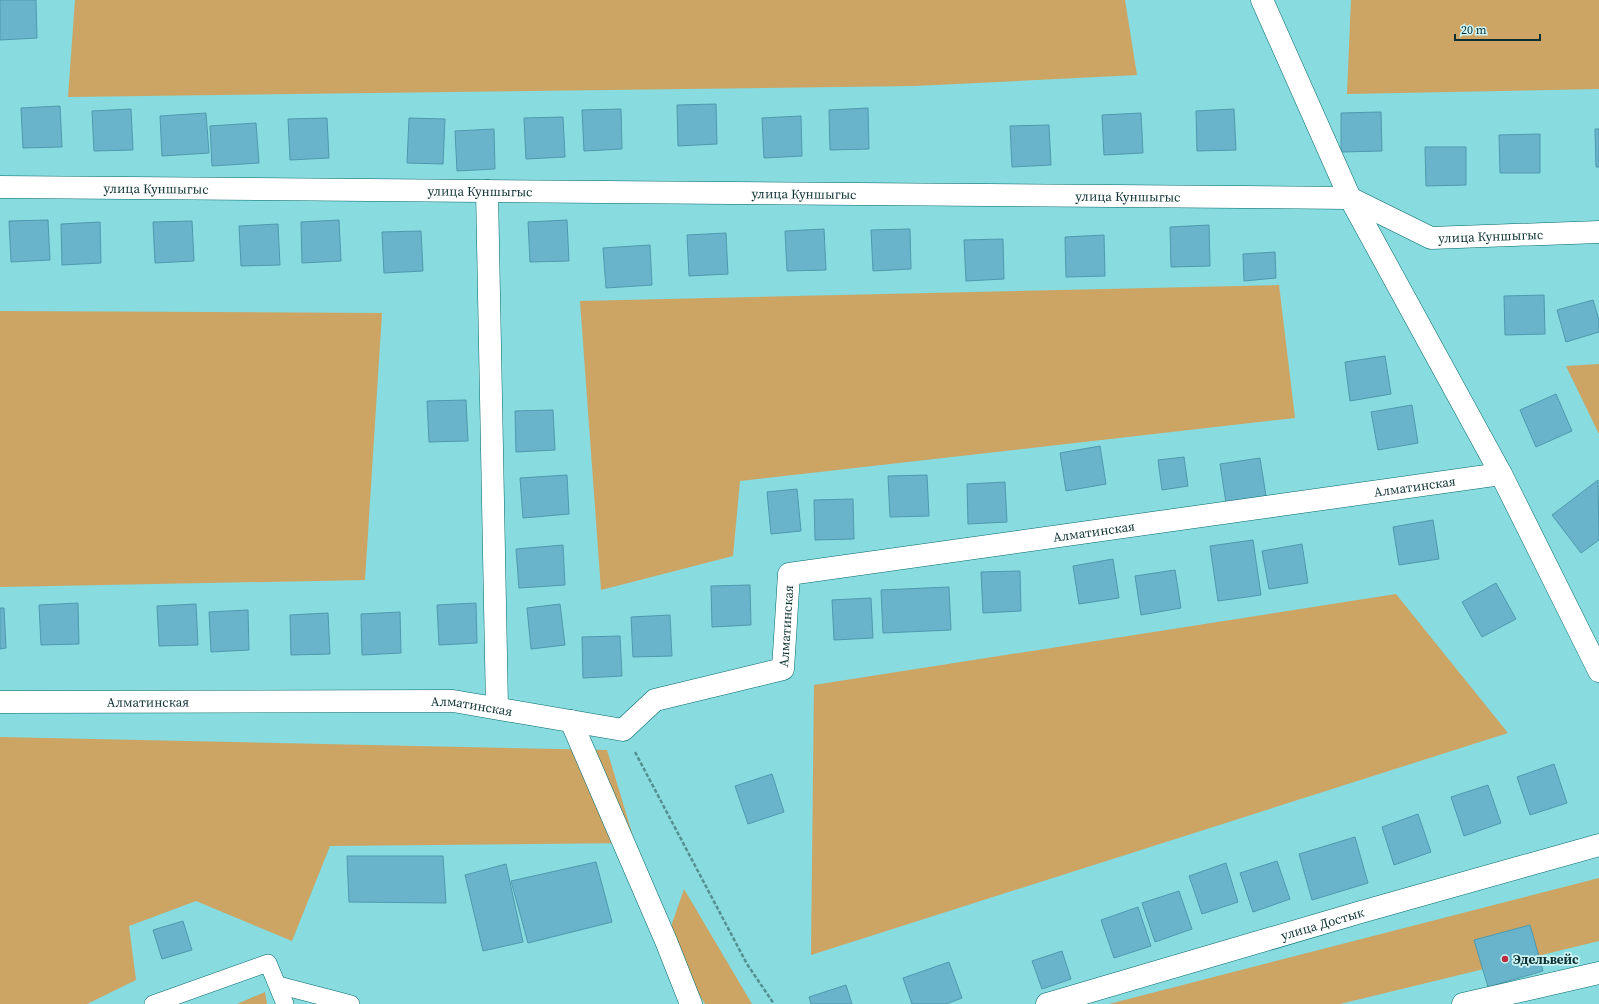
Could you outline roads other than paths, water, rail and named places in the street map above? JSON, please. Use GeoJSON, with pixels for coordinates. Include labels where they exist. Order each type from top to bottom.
{"type":"FeatureCollection","features":[{"type":"Feature","properties":{"kind":"street"},"geometry":{"type":"LineString","coordinates":[[1262,0],[1350,198],[1502,474],[1599,671]]}},
{"type":"Feature","properties":{"kind":"street","name":"улица Куншыгыс"},"geometry":{"type":"LineString","coordinates":[[0,187],[1350,198],[1431,238],[1599,232]]}},
{"type":"Feature","properties":{"kind":"street"},"geometry":{"type":"LineString","coordinates":[[486,191],[497,708]]}},
{"type":"Feature","properties":{"kind":"street","name":"Алматинская"},"geometry":{"type":"LineString","coordinates":[[0,702],[454,701],[623,730],[655,700],[783,669],[789,574],[1502,474]]}},
{"type":"Feature","properties":{"kind":"street"},"geometry":{"type":"LineString","coordinates":[[571,721],[666,941],[691,1004]]}},
{"type":"Feature","properties":{"kind":"street","name":"улица Достык"},"geometry":{"type":"LineString","coordinates":[[1047,1004],[1361,912],[1599,845]]}},
{"type":"Feature","properties":{"kind":"street"},"geometry":{"type":"LineString","coordinates":[[1463,1004],[1599,972]]}},
{"type":"Feature","properties":{"kind":"lane"},"geometry":{"type":"LineString","coordinates":[[153,1004],[268,963],[285,1004]]}},
{"type":"Feature","properties":{"kind":"lane"},"geometry":{"type":"LineString","coordinates":[[278,986],[351,1004]]}},
{"type":"Feature","properties":{"kind":"place","name":"Эдельвейс"},"geometry":{"type":"Point","coordinates":[1505,959]}}]}
